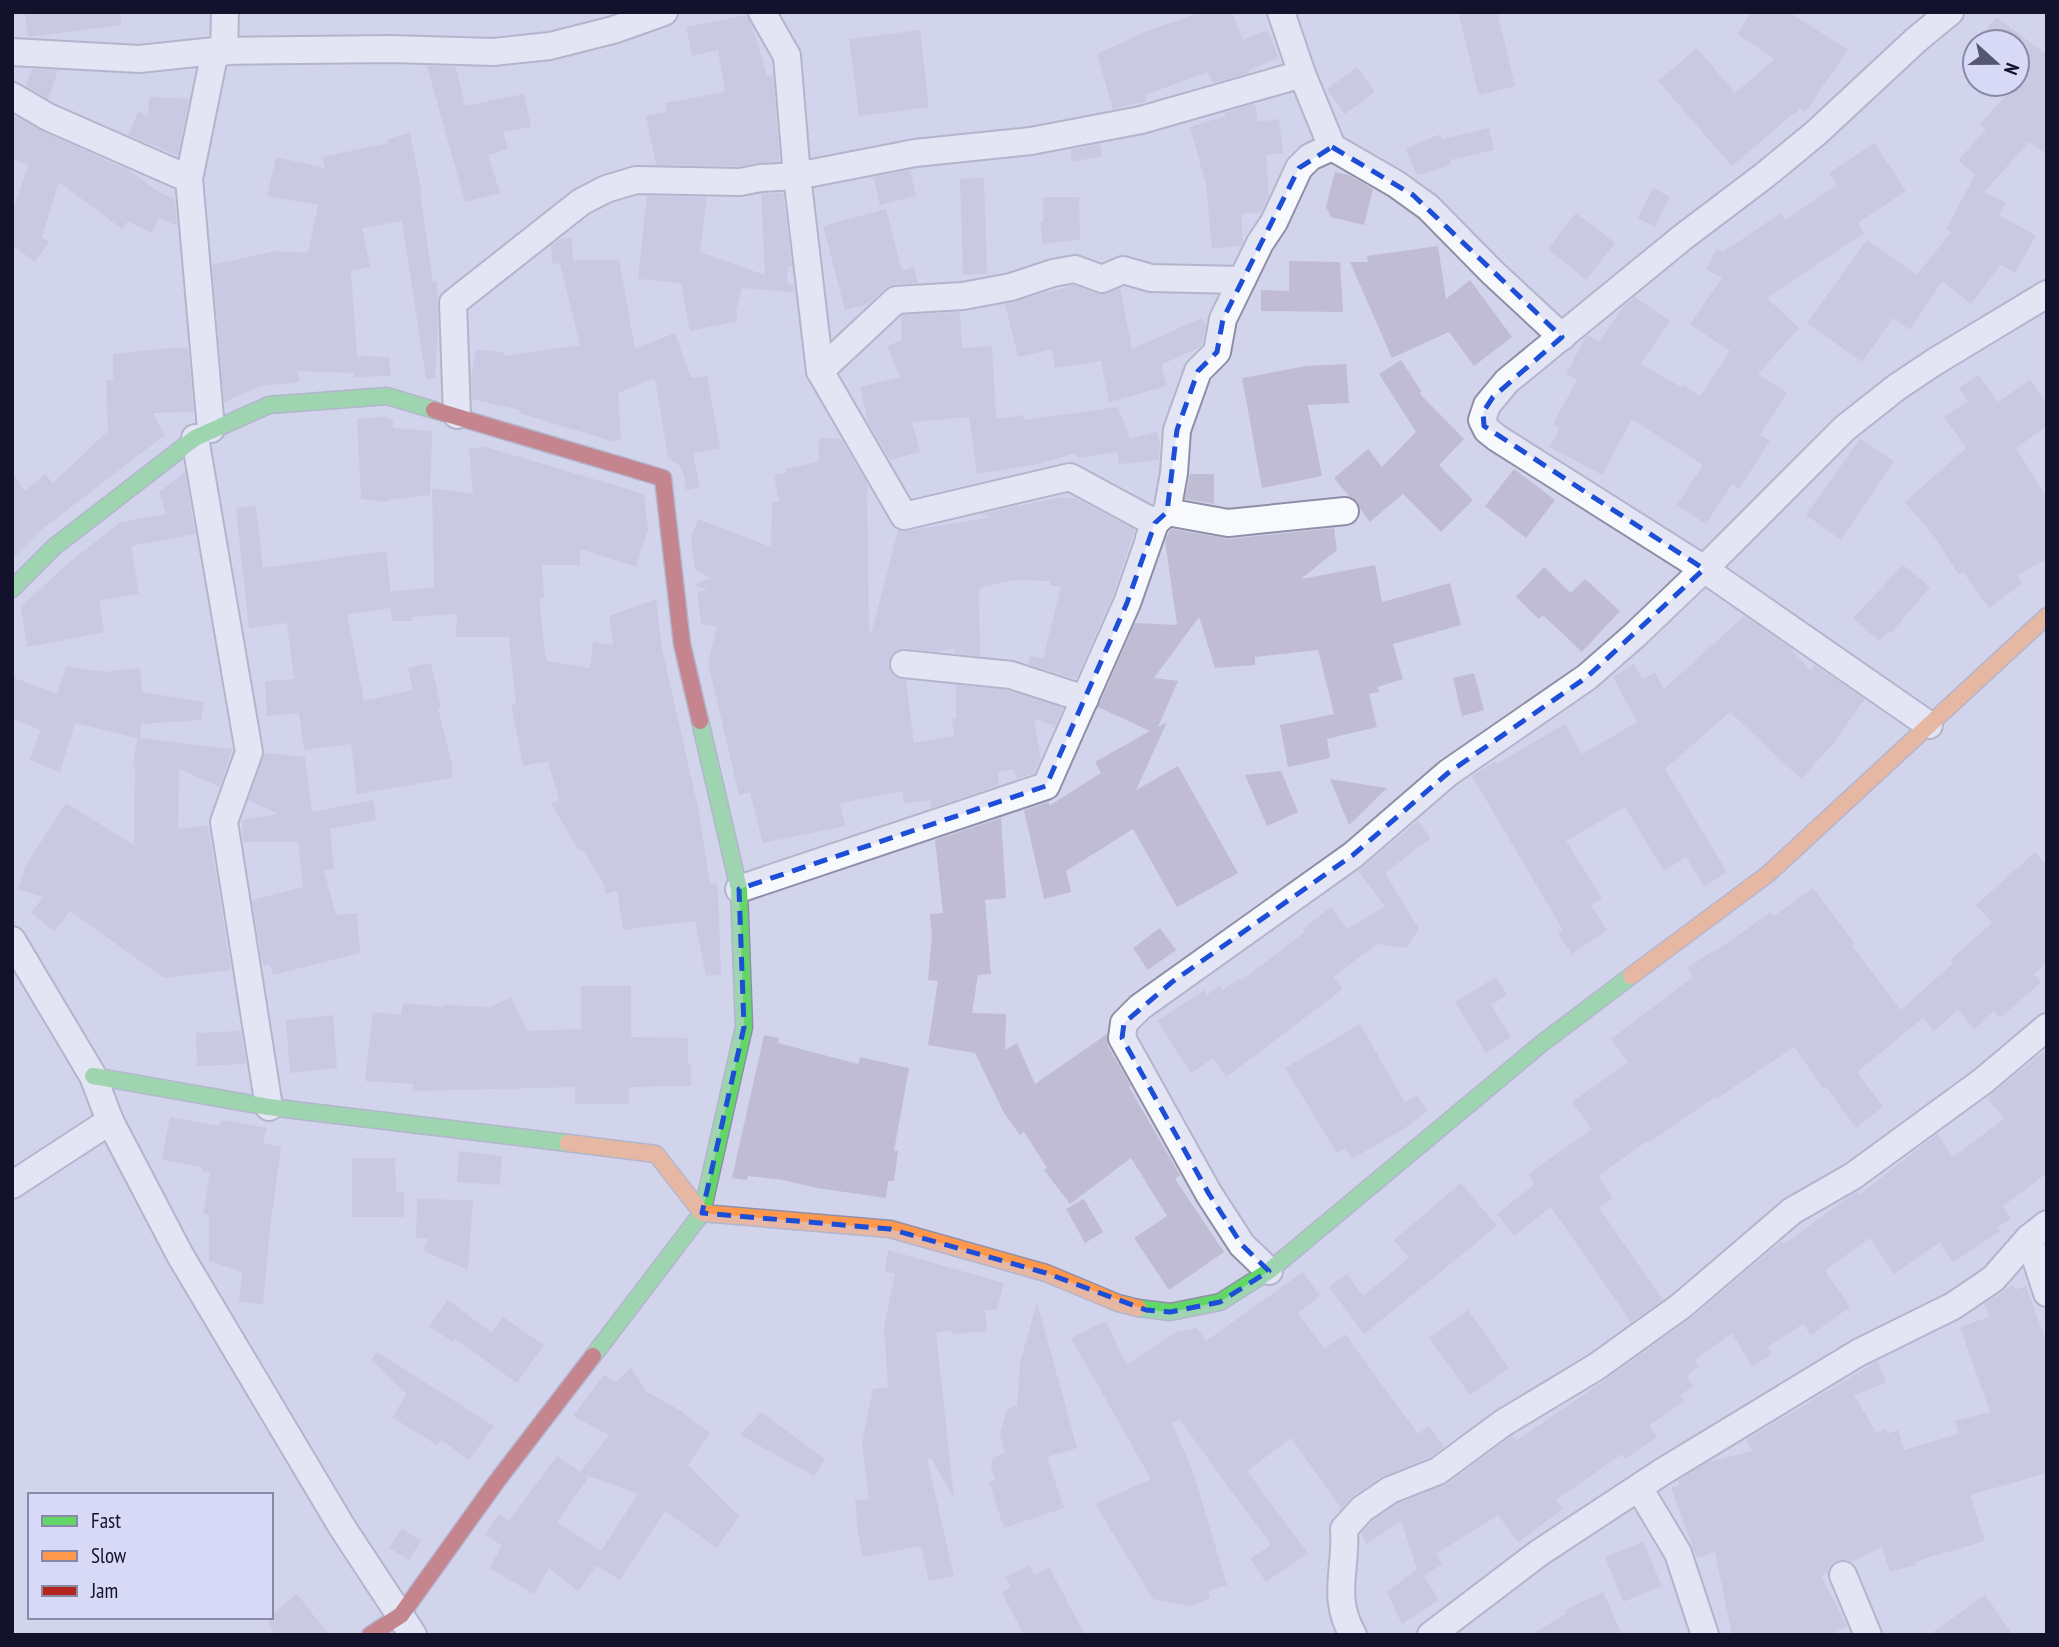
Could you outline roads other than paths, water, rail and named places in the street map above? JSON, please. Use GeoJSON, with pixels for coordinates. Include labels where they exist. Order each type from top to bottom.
{"type":"FeatureCollection","features":[{"type":"Feature","properties":{"kind":"street"},"geometry":{"type":"LineString","coordinates":[[225,12],[219,52],[188,179],[203,433],[249,752],[224,822],[269,1107]]}},
{"type":"Feature","properties":{"kind":"street"},"geometry":{"type":"LineString","coordinates":[[12,52],[139,59],[219,52],[528,50],[613,30],[664,12]]}},
{"type":"Feature","properties":{"kind":"street"},"geometry":{"type":"LineString","coordinates":[[762,12],[787,56],[797,176],[820,371],[904,516],[1070,477],[1161,517],[1228,523],[1345,511]]}},
{"type":"Feature","properties":{"kind":"street"},"geometry":{"type":"LineString","coordinates":[[1281,12],[1302,74],[1332,147],[1396,184],[1428,207],[1562,337]]}},
{"type":"Feature","properties":{"kind":"street"},"geometry":{"type":"LineString","coordinates":[[1929,725],[1704,569],[1497,438],[1484,426],[1483,412],[1507,381],[1683,237],[1816,133],[1950,12]]}},
{"type":"Feature","properties":{"kind":"street"},"geometry":{"type":"LineString","coordinates":[[457,415],[453,303],[581,202],[606,189],[636,180],[740,182],[797,176],[915,153],[1031,141],[1141,120],[1302,74]]}},
{"type":"Feature","properties":{"kind":"street"},"geometry":{"type":"LineString","coordinates":[[12,96],[69,127],[188,179]]}},
{"type":"Feature","properties":{"kind":"street"},"geometry":{"type":"LineString","coordinates":[[739,889],[1046,786],[1127,603],[1161,517],[1174,473],[1177,430],[1198,371],[1217,352],[1223,319],[1299,168],[1310,157],[1332,147]]}},
{"type":"Feature","properties":{"kind":"street"},"geometry":{"type":"LineString","coordinates":[[820,371],[896,300],[963,296],[1011,287],[1052,273],[1075,269],[1102,279],[1124,270],[1151,278],[1242,280]]}},
{"type":"Feature","properties":{"kind":"street"},"geometry":{"type":"LineString","coordinates":[[1269,1271],[1242,1245],[1209,1194],[1122,1038],[1124,1023],[1172,982],[1353,855],[1448,773],[1587,677],[1704,569],[1845,428],[1926,368],[2047,294]]}},
{"type":"Feature","properties":{"kind":"street"},"geometry":{"type":"LineString","coordinates":[[12,589],[54,547],[203,433],[269,405],[387,396],[663,478],[682,644],[739,889],[744,1027],[702,1213],[497,1481],[407,1625],[370,1635]]}},
{"type":"Feature","properties":{"kind":"street"},"geometry":{"type":"LineString","coordinates":[[93,1076],[269,1107],[656,1154],[702,1213],[890,1229],[1033,1269],[1118,1303],[1146,1310],[1170,1312],[1220,1302],[1269,1271],[1541,1044],[1768,874],[2047,615]]}},
{"type":"Feature","properties":{"kind":"street"},"geometry":{"type":"LineString","coordinates":[[904,664],[1011,675],[1085,699]]}},
{"type":"Feature","properties":{"kind":"street"},"geometry":{"type":"LineString","coordinates":[[12,940],[93,1076],[110,1121],[187,1267],[342,1527],[407,1625]]}},
{"type":"Feature","properties":{"kind":"street"},"geometry":{"type":"LineString","coordinates":[[1353,1635],[1341,1607],[1341,1569],[1345,1546],[1344,1529],[1362,1509],[1390,1490],[1438,1471],[1503,1423],[1596,1367],[1681,1306],[1792,1211],[1853,1176],[1983,1081],[2047,1027]]}},
{"type":"Feature","properties":{"kind":"street"},"geometry":{"type":"LineString","coordinates":[[12,1185],[110,1121]]}},
{"type":"Feature","properties":{"kind":"street"},"geometry":{"type":"LineString","coordinates":[[2038,1231],[2047,1293]]}},
{"type":"Feature","properties":{"kind":"street"},"geometry":{"type":"LineString","coordinates":[[1431,1635],[1539,1553],[1740,1423],[1858,1353],[1953,1306],[1993,1279],[2038,1231]]}},
{"type":"Feature","properties":{"kind":"street"},"geometry":{"type":"LineString","coordinates":[[1639,1488],[1678,1553],[1705,1635]]}},
{"type":"Feature","properties":{"kind":"street"},"geometry":{"type":"LineString","coordinates":[[1843,1575],[1868,1635]]}}]}
